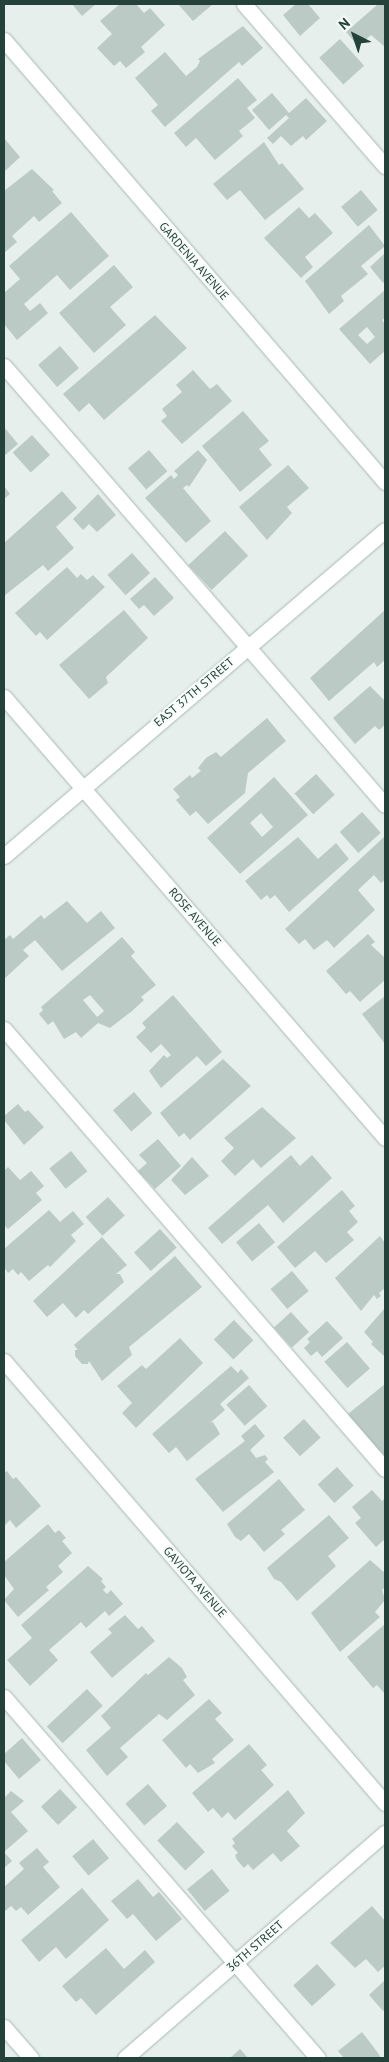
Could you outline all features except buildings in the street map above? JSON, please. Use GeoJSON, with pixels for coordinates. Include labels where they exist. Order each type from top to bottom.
{"type":"FeatureCollection","features":[{"type":"Feature","properties":{"kind":"street"},"geometry":{"type":"LineString","coordinates":[[244,4],[385,166]]}},
{"type":"Feature","properties":{"kind":"street","name":"GARDENIA AVENUE"},"geometry":{"type":"LineString","coordinates":[[4,40],[385,482]]}},
{"type":"Feature","properties":{"kind":"street"},"geometry":{"type":"LineString","coordinates":[[4,366],[385,805]]}},
{"type":"Feature","properties":{"kind":"street","name":"EAST 37TH STREET"},"geometry":{"type":"LineString","coordinates":[[4,856],[82,787],[385,530]]}},
{"type":"Feature","properties":{"kind":"street","name":"ROSE AVENUE"},"geometry":{"type":"LineString","coordinates":[[4,697],[385,1138]]}},
{"type":"Feature","properties":{"kind":"street"},"geometry":{"type":"LineString","coordinates":[[4,1029],[385,1468]]}},
{"type":"Feature","properties":{"kind":"street","name":"GAVIOTA AVENUE"},"geometry":{"type":"LineString","coordinates":[[4,1361],[385,1803]]}},
{"type":"Feature","properties":{"kind":"street"},"geometry":{"type":"LineString","coordinates":[[4,1697],[318,2058]]}},
{"type":"Feature","properties":{"kind":"street","name":"36TH STREET"},"geometry":{"type":"LineString","coordinates":[[125,2058],[385,1833]]}},
{"type":"Feature","properties":{"kind":"street"},"geometry":{"type":"LineString","coordinates":[[4,2027],[30,2058]]}}]}
